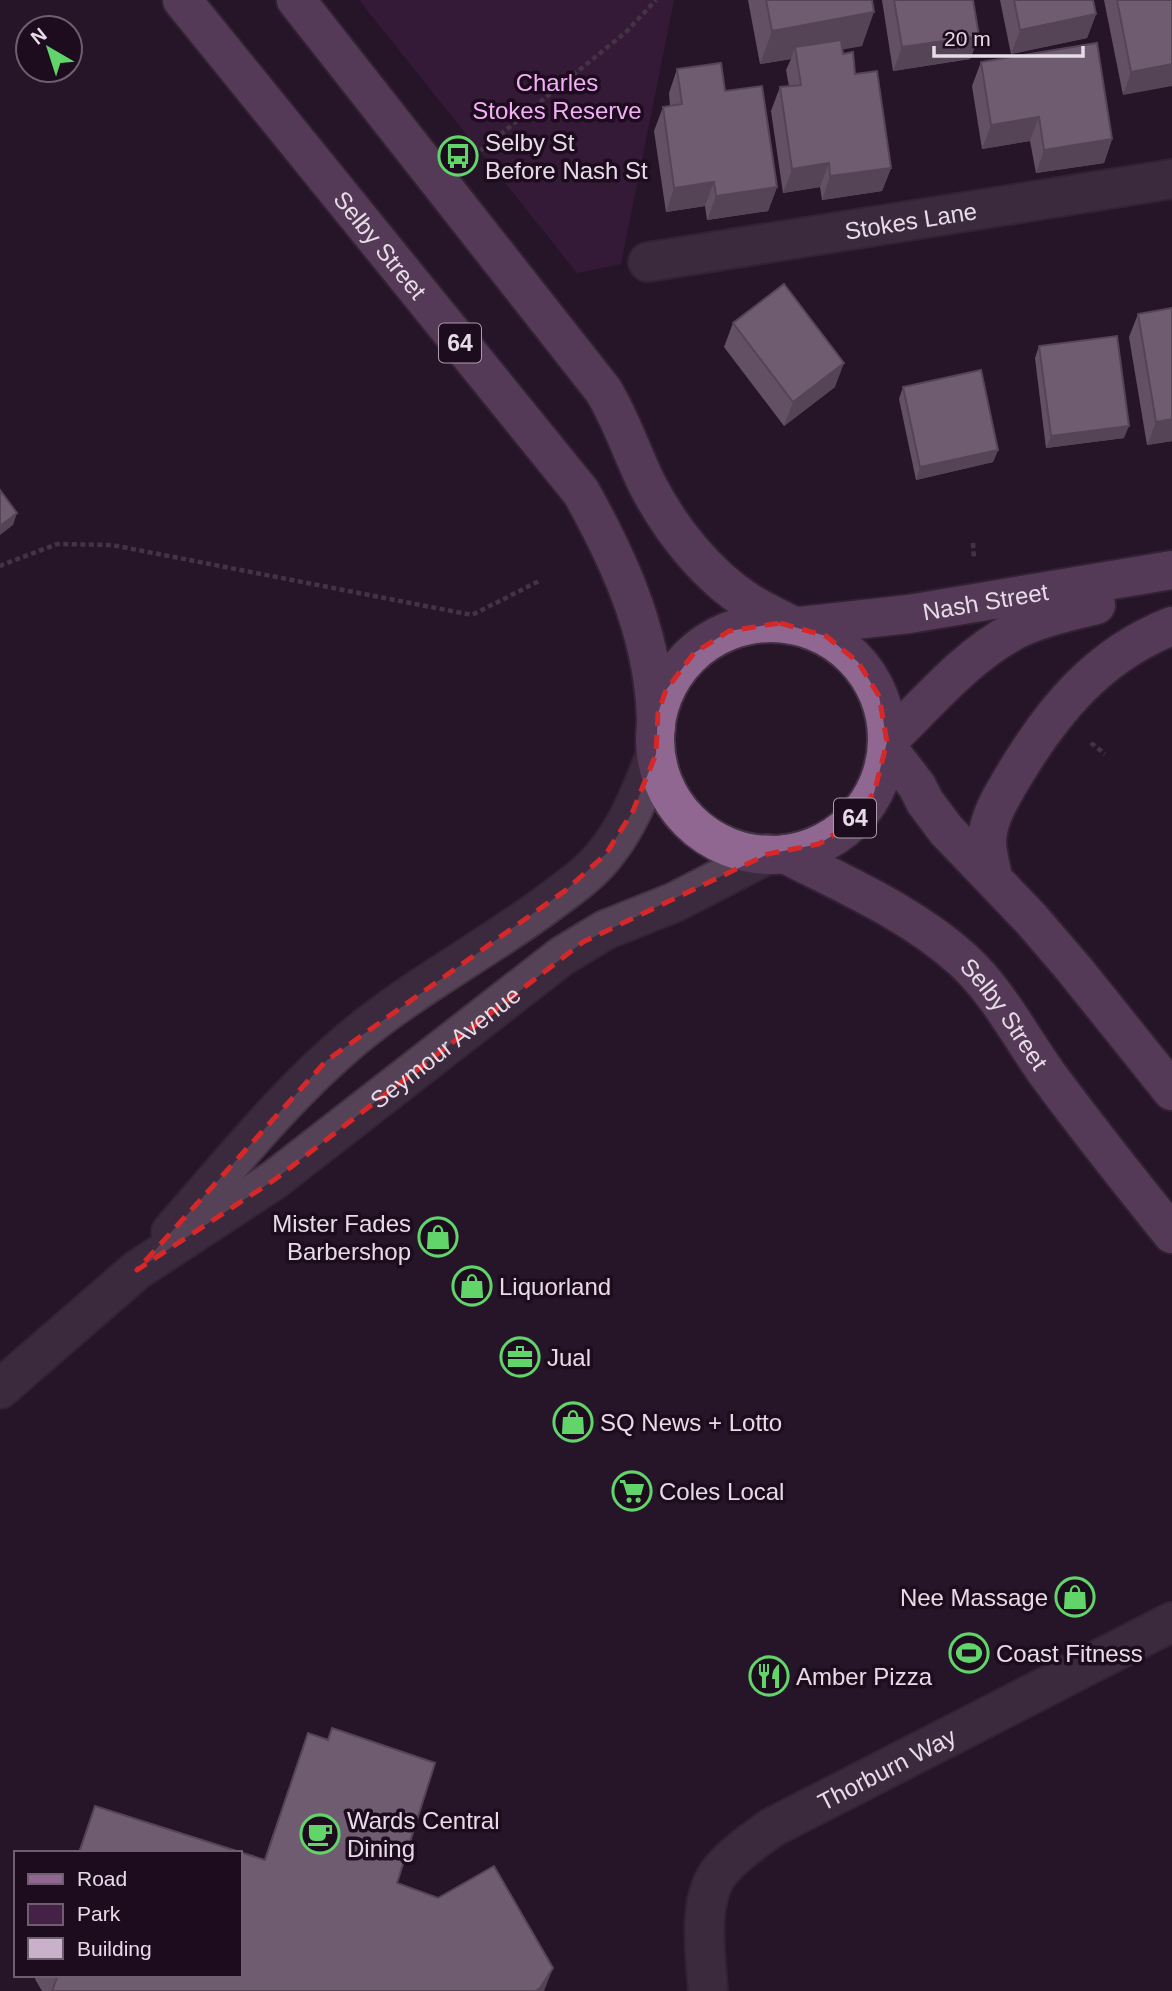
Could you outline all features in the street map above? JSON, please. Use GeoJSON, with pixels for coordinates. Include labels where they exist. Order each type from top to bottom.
{"type":"FeatureCollection","features":[{"type":"Feature","properties":{"kind":"main road","name":"Selby Street"},"geometry":{"type":"LineString","coordinates":[[183,0],[581,492],[618,563],[642,627],[656,694],[656,740]]}},
{"type":"Feature","properties":{"kind":"main road","name":"64"},"geometry":{"type":"LineString","coordinates":[[296,0],[603,390],[619,418],[650,489],[685,542],[709,568],[749,602],[795,626],[836,642],[865,670],[879,696],[885,713],[885,765],[874,793],[853,821],[819,844],[777,854],[745,852],[728,846],[693,825],[677,808],[666,788],[656,740],[662,701],[675,675],[706,643],[729,631],[751,625],[780,623],[795,626]]}},
{"type":"Feature","properties":{"kind":"main road","name":"Nash Street"},"geometry":{"type":"LineString","coordinates":[[795,626],[909,614],[1172,570]]}},
{"type":"Feature","properties":{"kind":"main road","name":"Nash Street"},"geometry":{"type":"LineString","coordinates":[[887,745],[976,657],[1015,630],[1037,621],[1172,583]]}},
{"type":"Feature","properties":{"kind":"main road"},"geometry":{"type":"LineString","coordinates":[[993,878],[987,844],[991,822],[1005,791],[1044,728],[1068,697],[1108,661],[1172,626]]}},
{"type":"Feature","properties":{"kind":"main road"},"geometry":{"type":"LineString","coordinates":[[887,745],[941,823],[1074,969],[1172,1091]]}},
{"type":"Feature","properties":{"kind":"main road","name":"Selby Street"},"geometry":{"type":"LineString","coordinates":[[777,854],[905,918],[964,961],[1014,1022],[1046,1072],[1091,1133],[1172,1234]]}},
{"type":"Feature","properties":{"kind":"street","name":"Stokes Lane"},"geometry":{"type":"LineString","coordinates":[[648,262],[1172,179]]}},
{"type":"Feature","properties":{"kind":"street","name":"Seymour Avenue"},"geometry":{"type":"LineString","coordinates":[[138,1270],[271,1118],[326,1061],[398,1005],[524,921],[588,873],[606,854],[633,811],[656,740]]}},
{"type":"Feature","properties":{"kind":"street","name":"Seymour Avenue"},"geometry":{"type":"LineString","coordinates":[[0,1389],[138,1270],[274,1180],[562,956],[627,919],[675,902],[777,854]]}},
{"type":"Feature","properties":{"kind":"street","name":"Thorburn Way"},"geometry":{"type":"LineString","coordinates":[[708,1991],[704,1933],[707,1901],[719,1872],[738,1852],[771,1828],[1172,1622]]}},
{"type":"Feature","properties":{"kind":"path"},"geometry":{"type":"LineString","coordinates":[[474,157],[626,32],[656,0]]}},
{"type":"Feature","properties":{"kind":"path"},"geometry":{"type":"LineString","coordinates":[[1,565],[57,544],[112,545],[472,615],[541,580]]}},
{"type":"Feature","properties":{"kind":"highlighted area"},"geometry":{"type":"Polygon","coordinates":[[[780,623],[826,636],[858,662],[879,696],[887,742],[874,793],[849,825],[819,844],[768,854],[583,942],[274,1180],[137,1270],[326,1061],[566,890],[606,854],[633,811],[656,754],[658,713],[666,690],[694,653],[729,631],[780,623]]]}},
{"type":"Feature","properties":{"kind":"green space","name":"Charles Stokes Reserve"},"geometry":{"type":"Polygon","coordinates":[[[359,0],[674,0],[621,264],[577,273],[359,0]]]}},
{"type":"Feature","properties":{"kind":"building"},"geometry":{"type":"Polygon","coordinates":[[[766,0],[872,0],[874,12],[772,31],[766,0]]]}},
{"type":"Feature","properties":{"kind":"building"},"geometry":{"type":"Polygon","coordinates":[[[894,0],[973,0],[979,36],[902,47],[894,0]]]}},
{"type":"Feature","properties":{"kind":"building"},"geometry":{"type":"Polygon","coordinates":[[[1014,0],[1093,0],[1096,14],[1020,30],[1014,0]]]}},
{"type":"Feature","properties":{"kind":"building"},"geometry":{"type":"Polygon","coordinates":[[[1117,0],[1172,0],[1172,64],[1131,72],[1117,0]]]}},
{"type":"Feature","properties":{"kind":"building"},"geometry":{"type":"Polygon","coordinates":[[[841,40],[843,54],[853,52],[855,74],[877,71],[891,168],[830,176],[829,163],[792,169],[780,87],[801,85],[795,47],[841,40]]]}},
{"type":"Feature","properties":{"kind":"building"},"geometry":{"type":"Polygon","coordinates":[[[1097,43],[1112,139],[1044,150],[1039,117],[991,125],[981,62],[1097,43]]]}},
{"type":"Feature","properties":{"kind":"building"},"geometry":{"type":"Polygon","coordinates":[[[721,63],[725,91],[762,86],[777,187],[716,196],[714,182],[674,188],[663,107],[682,104],[677,69],[721,63]]]}},
{"type":"Feature","properties":{"kind":"building"},"geometry":{"type":"Polygon","coordinates":[[[784,284],[844,363],[793,402],[733,323],[784,284]]]}},
{"type":"Feature","properties":{"kind":"building"},"geometry":{"type":"Polygon","coordinates":[[[1172,308],[1172,419],[1156,422],[1138,314],[1172,308]]]}},
{"type":"Feature","properties":{"kind":"building"},"geometry":{"type":"Polygon","coordinates":[[[1117,336],[1129,426],[1051,436],[1039,346],[1117,336]]]}},
{"type":"Feature","properties":{"kind":"building"},"geometry":{"type":"Polygon","coordinates":[[[981,370],[998,450],[920,467],[903,387],[981,370]]]}},
{"type":"Feature","properties":{"kind":"building"},"geometry":{"type":"Polygon","coordinates":[[[0,490],[17,513],[0,526],[0,490]]]}},
{"type":"Feature","properties":{"kind":"building"},"geometry":{"type":"Polygon","coordinates":[[[332,1728],[435,1763],[397,1883],[438,1898],[494,1866],[553,1968],[540,1988],[535,1991],[52,1991],[57,1977],[242,1977],[242,1853],[265,1860],[308,1733],[328,1740],[332,1728]]]}},
{"type":"Feature","properties":{"kind":"building"},"geometry":{"type":"Polygon","coordinates":[[[95,1806],[237,1851],[80,1851],[95,1806]]]}},
{"type":"Feature","properties":{"kind":"place","name":"Selby St Before Nash St"},"geometry":{"type":"Point","coordinates":[458,156]}},
{"type":"Feature","properties":{"kind":"place","name":"Mister Fades Barbershop"},"geometry":{"type":"Point","coordinates":[438,1237]}},
{"type":"Feature","properties":{"kind":"place","name":"Liquorland"},"geometry":{"type":"Point","coordinates":[472,1286]}},
{"type":"Feature","properties":{"kind":"place","name":"Jual"},"geometry":{"type":"Point","coordinates":[520,1357]}},
{"type":"Feature","properties":{"kind":"place","name":"SQ News + Lotto"},"geometry":{"type":"Point","coordinates":[573,1422]}},
{"type":"Feature","properties":{"kind":"place","name":"Coles Local"},"geometry":{"type":"Point","coordinates":[632,1491]}},
{"type":"Feature","properties":{"kind":"place","name":"Nee Massage"},"geometry":{"type":"Point","coordinates":[1075,1597]}},
{"type":"Feature","properties":{"kind":"place","name":"Coast Fitness"},"geometry":{"type":"Point","coordinates":[969,1653]}},
{"type":"Feature","properties":{"kind":"place","name":"Amber Pizza"},"geometry":{"type":"Point","coordinates":[769,1676]}},
{"type":"Feature","properties":{"kind":"place","name":"Wards Central Dining"},"geometry":{"type":"Point","coordinates":[320,1834]}}]}
